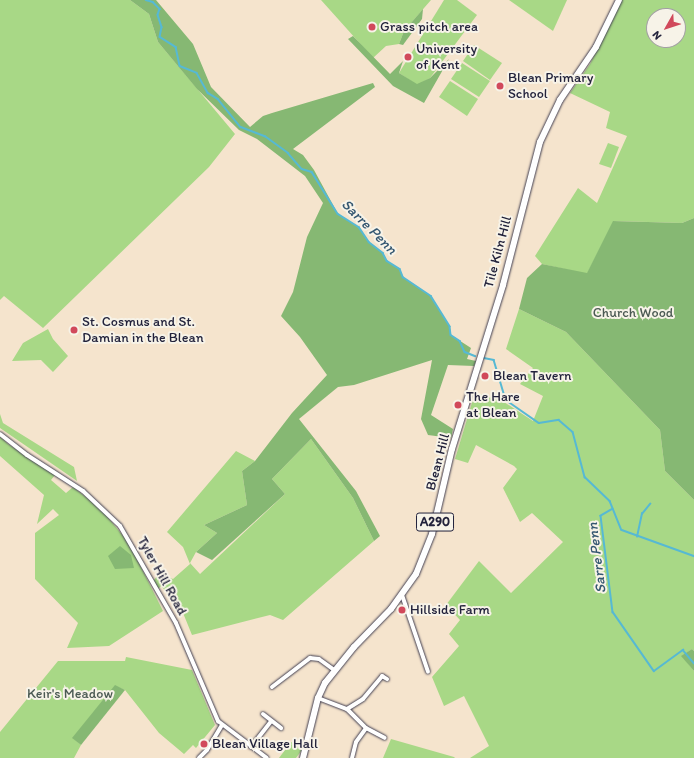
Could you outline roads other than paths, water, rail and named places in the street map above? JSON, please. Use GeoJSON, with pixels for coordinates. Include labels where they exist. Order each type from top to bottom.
{"type":"FeatureCollection","features":[{"type":"Feature","properties":{"kind":"main road","name":"Tile Kiln Hill"},"geometry":{"type":"LineString","coordinates":[[475,376],[544,134],[560,100],[596,47],[619,0]]}},
{"type":"Feature","properties":{"kind":"main road","name":"Blean Hill"},"geometry":{"type":"LineString","coordinates":[[334,670],[402,595],[416,574],[432,534],[452,449],[475,376]]}},
{"type":"Feature","properties":{"kind":"main road","name":"A290"},"geometry":{"type":"LineString","coordinates":[[304,758],[318,698],[334,670]]}},
{"type":"Feature","properties":{"kind":"street","name":"Tyler Hill Road"},"geometry":{"type":"LineString","coordinates":[[0,434],[27,455],[83,491],[109,514],[127,535],[151,583],[176,623],[190,660],[222,725],[267,758]]}},
{"type":"Feature","properties":{"kind":"street"},"geometry":{"type":"LineString","coordinates":[[402,595],[428,672]]}},
{"type":"Feature","properties":{"kind":"street"},"geometry":{"type":"LineString","coordinates":[[272,686],[310,658],[319,659],[334,670]]}},
{"type":"Feature","properties":{"kind":"street"},"geometry":{"type":"LineString","coordinates":[[346,709],[363,699],[382,676],[387,679]]}},
{"type":"Feature","properties":{"kind":"street"},"geometry":{"type":"LineString","coordinates":[[318,698],[346,709],[366,728],[385,738]]}},
{"type":"Feature","properties":{"kind":"street"},"geometry":{"type":"LineString","coordinates":[[263,714],[281,728]]}},
{"type":"Feature","properties":{"kind":"street"},"geometry":{"type":"LineString","coordinates":[[251,747],[271,721]]}},
{"type":"Feature","properties":{"kind":"street"},"geometry":{"type":"LineString","coordinates":[[199,758],[207,750],[222,725]]}},
{"type":"Feature","properties":{"kind":"street"},"geometry":{"type":"LineString","coordinates":[[352,758],[356,742],[366,728]]}},
{"type":"Feature","properties":{"kind":"waterway","name":"Sarre Penn"},"geometry":{"type":"LineString","coordinates":[[146,0],[153,2],[160,9],[158,15],[162,27],[160,37],[176,47],[180,66],[197,73],[208,93],[218,99],[241,127],[265,136],[288,153],[302,169],[312,172],[338,214],[359,227],[369,242],[383,253],[387,261],[400,269],[403,277],[431,296],[450,327],[451,335],[460,341],[465,352],[475,356]]}},
{"type":"Feature","properties":{"kind":"waterway","name":"Sarre Penn"},"geometry":{"type":"LineString","coordinates":[[484,358],[494,360],[506,400],[539,423],[559,420],[573,432],[585,477],[610,501],[622,530],[694,556]]}},
{"type":"Feature","properties":{"kind":"waterway"},"geometry":{"type":"LineString","coordinates":[[637,537],[642,514],[650,504]]}},
{"type":"Feature","properties":{"kind":"waterway","name":"Sarre Penn"},"geometry":{"type":"LineString","coordinates":[[613,509],[601,516],[613,612],[654,671],[683,650],[694,663]]}},
{"type":"Feature","properties":{"kind":"place","name":"Grass pitch area"},"geometry":{"type":"Point","coordinates":[372,27]}},
{"type":"Feature","properties":{"kind":"place","name":"University of Kent"},"geometry":{"type":"Point","coordinates":[408,57]}},
{"type":"Feature","properties":{"kind":"place","name":"Blean Primary School"},"geometry":{"type":"Point","coordinates":[500,86]}},
{"type":"Feature","properties":{"kind":"place","name":"St. Cosmus and St. Damian in the Blean"},"geometry":{"type":"Point","coordinates":[74,330]}},
{"type":"Feature","properties":{"kind":"place","name":"Blean Tavern"},"geometry":{"type":"Point","coordinates":[485,376]}},
{"type":"Feature","properties":{"kind":"place","name":"The Hare at Blean"},"geometry":{"type":"Point","coordinates":[458,405]}},
{"type":"Feature","properties":{"kind":"place","name":"Hillside Farm"},"geometry":{"type":"Point","coordinates":[402,610]}},
{"type":"Feature","properties":{"kind":"place","name":"Blean Village Hall"},"geometry":{"type":"Point","coordinates":[204,744]}},
{"type":"Feature","properties":{"kind":"park label","name":"Church Wood"},"geometry":{"type":"Point","coordinates":[633,313]}},
{"type":"Feature","properties":{"kind":"park label","name":"Keir's Meadow"},"geometry":{"type":"Point","coordinates":[70,694]}}]}
